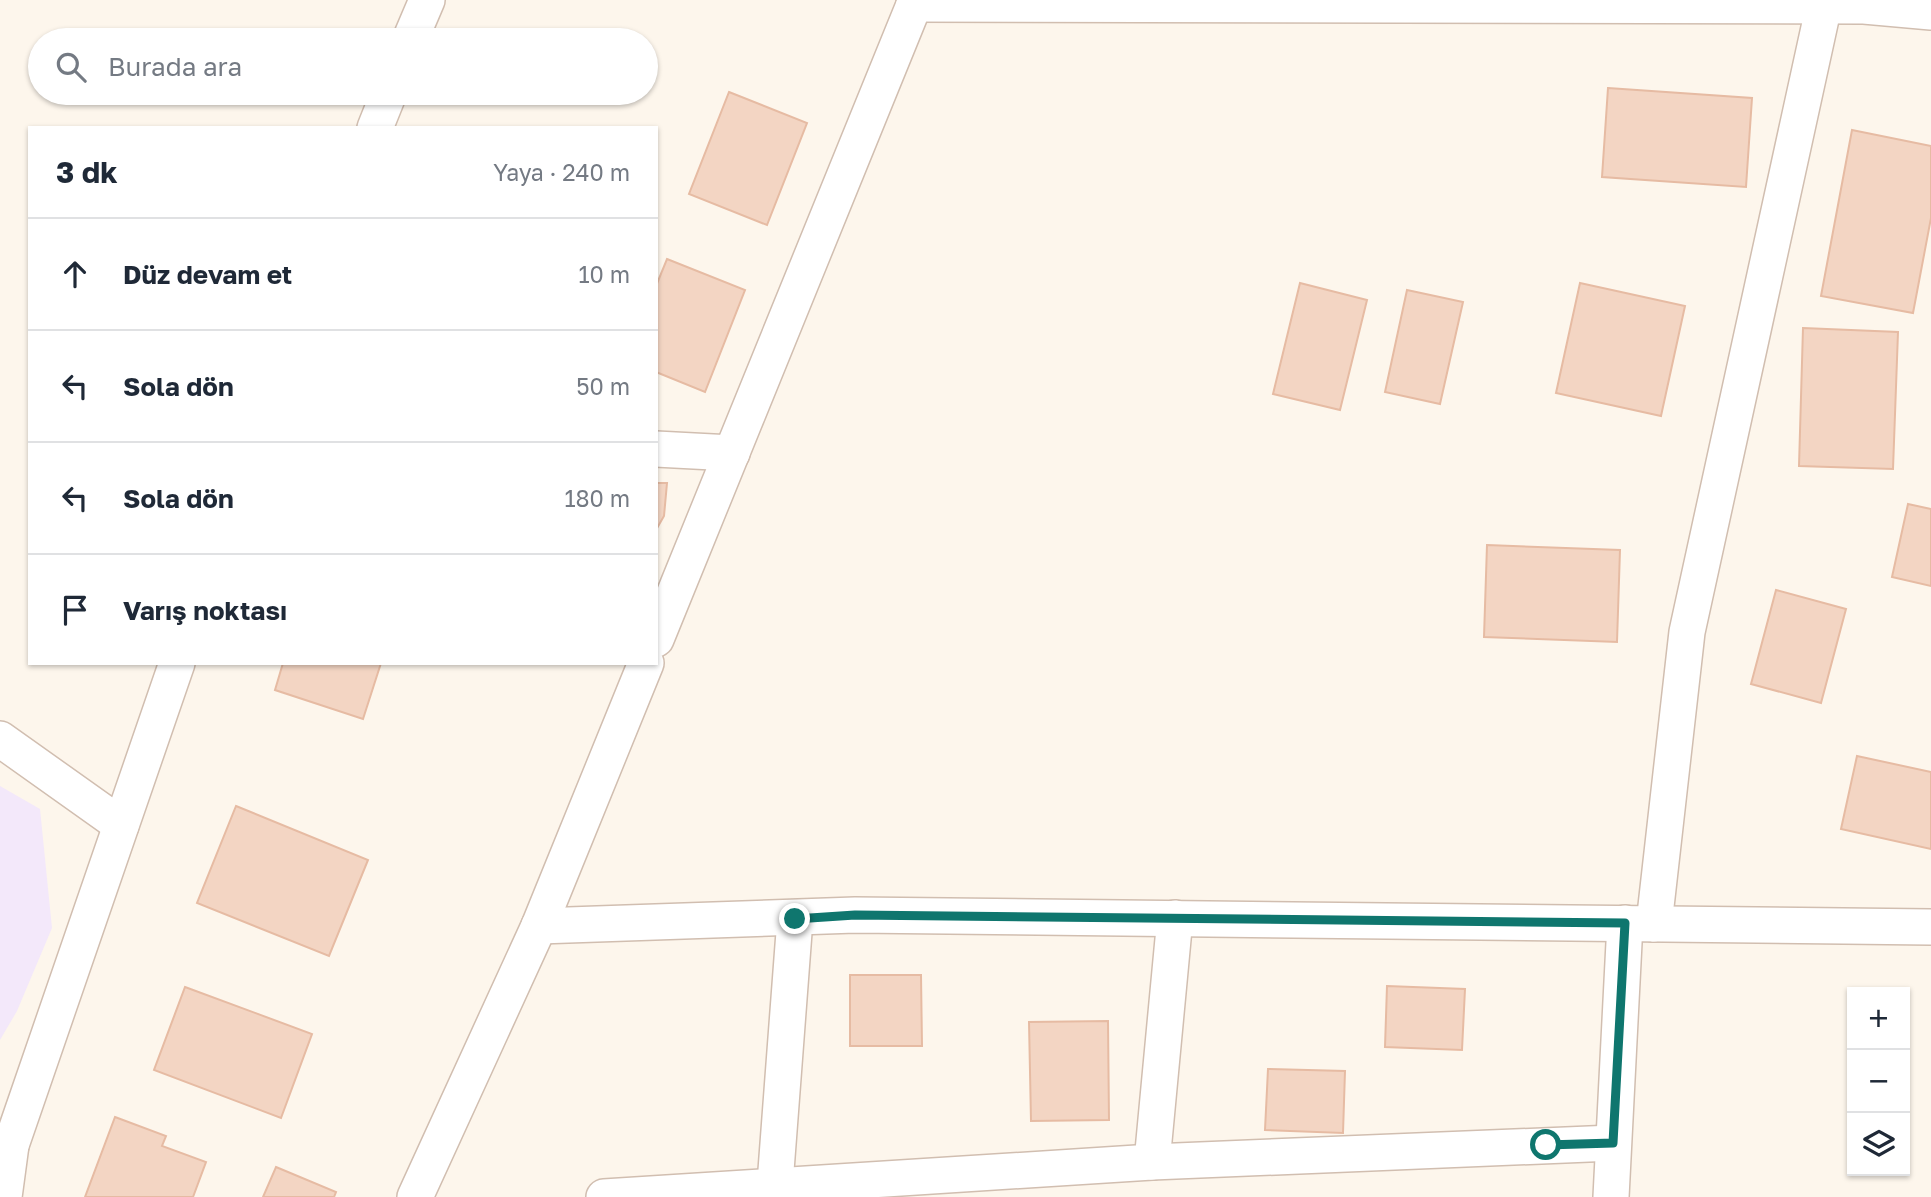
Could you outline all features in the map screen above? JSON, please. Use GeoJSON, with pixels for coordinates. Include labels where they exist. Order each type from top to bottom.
{"type":"FeatureCollection","features":[{"type":"Feature","properties":{"kind":"street"},"geometry":{"type":"LineString","coordinates":[[416,28],[427,0]]}},
{"type":"Feature","properties":{"kind":"street"},"geometry":{"type":"LineString","coordinates":[[658,634],[915,2],[1824,5],[1931,12]]}},
{"type":"Feature","properties":{"kind":"street"},"geometry":{"type":"LineString","coordinates":[[1611,1197],[1613,1143],[1640,923],[1687,632],[1824,5]]}},
{"type":"Feature","properties":{"kind":"street"},"geometry":{"type":"LineString","coordinates":[[376,126],[384,105]]}},
{"type":"Feature","properties":{"kind":"street"},"geometry":{"type":"LineString","coordinates":[[658,449],[732,453]]}},
{"type":"Feature","properties":{"kind":"street"},"geometry":{"type":"LineString","coordinates":[[5,1197],[6,1155],[176,665]]}},
{"type":"Feature","properties":{"kind":"street"},"geometry":{"type":"LineString","coordinates":[[415,1197],[539,926],[645,665]]}},
{"type":"Feature","properties":{"kind":"street"},"geometry":{"type":"LineString","coordinates":[[0,739],[121,825]]}},
{"type":"Feature","properties":{"kind":"street"},"geometry":{"type":"LineString","coordinates":[[539,926],[855,915],[1931,927]]}},
{"type":"Feature","properties":{"kind":"street"},"geometry":{"type":"LineString","coordinates":[[1152,1162],[1175,918]]}},
{"type":"Feature","properties":{"kind":"street"},"geometry":{"type":"LineString","coordinates":[[774,1192],[795,919]]}},
{"type":"Feature","properties":{"kind":"street"},"geometry":{"type":"LineString","coordinates":[[604,1197],[774,1192],[1152,1162],[1613,1143]]}},
{"type":"Feature","properties":{"kind":"shaded area"},"geometry":{"type":"Polygon","coordinates":[[[0,786],[40,809],[52,928],[17,1011],[0,1040],[0,786]]]}},
{"type":"Feature","properties":{"kind":"building"},"geometry":{"type":"Polygon","coordinates":[[[1608,88],[1752,98],[1746,187],[1602,177],[1608,88]]]}},
{"type":"Feature","properties":{"kind":"building"},"geometry":{"type":"Polygon","coordinates":[[[729,92],[807,123],[767,225],[689,194],[729,92]]]}},
{"type":"Feature","properties":{"kind":"building"},"geometry":{"type":"Polygon","coordinates":[[[1852,130],[1931,146],[1931,218],[1913,313],[1821,296],[1852,130]]]}},
{"type":"Feature","properties":{"kind":"building"},"geometry":{"type":"Polygon","coordinates":[[[667,259],[745,290],[705,392],[658,373],[658,281],[667,259]]]}},
{"type":"Feature","properties":{"kind":"building"},"geometry":{"type":"Polygon","coordinates":[[[1300,283],[1367,300],[1340,410],[1273,394],[1300,283]]]}},
{"type":"Feature","properties":{"kind":"building"},"geometry":{"type":"Polygon","coordinates":[[[1580,283],[1685,306],[1661,416],[1556,393],[1580,283]]]}},
{"type":"Feature","properties":{"kind":"building"},"geometry":{"type":"Polygon","coordinates":[[[1407,290],[1463,302],[1440,404],[1385,392],[1407,290]]]}},
{"type":"Feature","properties":{"kind":"building"},"geometry":{"type":"Polygon","coordinates":[[[1803,328],[1898,332],[1893,469],[1799,466],[1803,328]]]}},
{"type":"Feature","properties":{"kind":"building"},"geometry":{"type":"Polygon","coordinates":[[[658,483],[667,483],[664,516],[658,526],[658,483]]]}},
{"type":"Feature","properties":{"kind":"building"},"geometry":{"type":"Polygon","coordinates":[[[1908,504],[1931,509],[1931,586],[1892,577],[1908,504]]]}},
{"type":"Feature","properties":{"kind":"building"},"geometry":{"type":"Polygon","coordinates":[[[1487,545],[1620,550],[1617,642],[1484,637],[1487,545]]]}},
{"type":"Feature","properties":{"kind":"building"},"geometry":{"type":"Polygon","coordinates":[[[1776,590],[1846,609],[1821,703],[1751,684],[1776,590]]]}},
{"type":"Feature","properties":{"kind":"building"},"geometry":{"type":"Polygon","coordinates":[[[282,665],[380,665],[363,719],[275,690],[282,665]]]}},
{"type":"Feature","properties":{"kind":"building"},"geometry":{"type":"Polygon","coordinates":[[[1857,756],[1931,772],[1931,849],[1841,829],[1857,756]]]}},
{"type":"Feature","properties":{"kind":"building"},"geometry":{"type":"Polygon","coordinates":[[[236,806],[368,860],[329,956],[197,903],[236,806]]]}},
{"type":"Feature","properties":{"kind":"building"},"geometry":{"type":"Polygon","coordinates":[[[850,975],[921,975],[922,1046],[850,1046],[850,975]]]}},
{"type":"Feature","properties":{"kind":"building"},"geometry":{"type":"Polygon","coordinates":[[[1387,986],[1465,989],[1462,1050],[1385,1047],[1387,986]]]}},
{"type":"Feature","properties":{"kind":"building"},"geometry":{"type":"Polygon","coordinates":[[[185,987],[312,1034],[281,1118],[154,1070],[185,987]]]}},
{"type":"Feature","properties":{"kind":"building"},"geometry":{"type":"Polygon","coordinates":[[[1108,1021],[1109,1120],[1031,1121],[1029,1022],[1108,1021]]]}},
{"type":"Feature","properties":{"kind":"building"},"geometry":{"type":"Polygon","coordinates":[[[1268,1069],[1345,1071],[1343,1133],[1265,1130],[1268,1069]]]}},
{"type":"Feature","properties":{"kind":"building"},"geometry":{"type":"Polygon","coordinates":[[[115,1117],[166,1136],[162,1146],[206,1162],[193,1197],[85,1197],[115,1117]]]}},
{"type":"Feature","properties":{"kind":"building"},"geometry":{"type":"Polygon","coordinates":[[[276,1167],[336,1192],[334,1197],[263,1197],[276,1167]]]}},
{"type":"Feature","properties":{"kind":"route"},"geometry":{"type":"LineString","coordinates":[[795,919],[855,915],[1625,923],[1613,1143],[1546,1145]]}}]}
